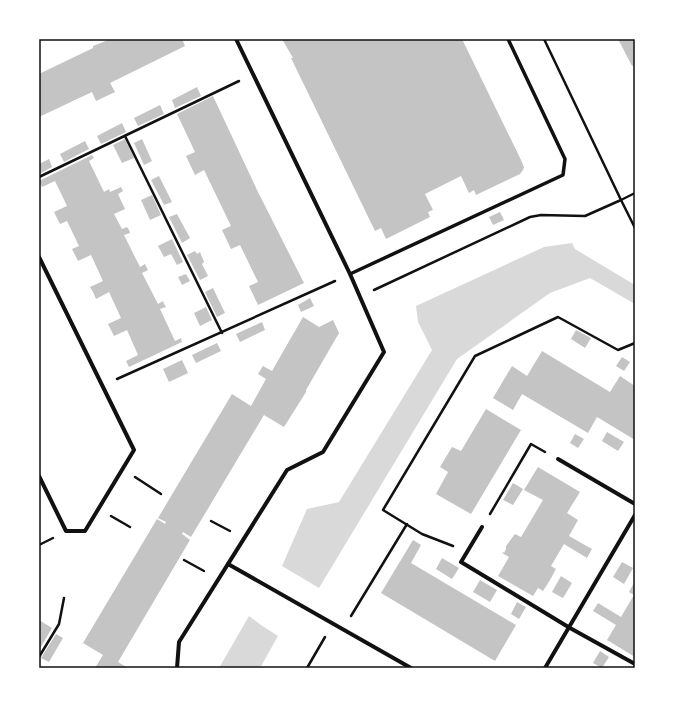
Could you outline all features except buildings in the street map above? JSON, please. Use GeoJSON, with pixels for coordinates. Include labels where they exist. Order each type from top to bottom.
{"type":"FeatureCollection","features":[{"type":"Feature","properties":{"kind":"street"},"geometry":{"type":"LineString","coordinates":[[177,668],[179,642],[287,470],[323,452],[384,352],[350,274],[236,39]]}},
{"type":"Feature","properties":{"kind":"street"},"geometry":{"type":"LineString","coordinates":[[350,274],[563,175],[565,159],[508,39]]}},
{"type":"Feature","properties":{"kind":"street"},"geometry":{"type":"LineString","coordinates":[[39,257],[134,450],[86,532],[66,531],[39,476]]}},
{"type":"Feature","properties":{"kind":"street"},"geometry":{"type":"LineString","coordinates":[[558,459],[635,504]]}},
{"type":"Feature","properties":{"kind":"street"},"geometry":{"type":"LineString","coordinates":[[545,668],[570,628],[635,515]]}},
{"type":"Feature","properties":{"kind":"street"},"geometry":{"type":"LineString","coordinates":[[482,526],[462,562],[570,628],[635,664]]}},
{"type":"Feature","properties":{"kind":"street"},"geometry":{"type":"LineString","coordinates":[[228,564],[411,668]]}},
{"type":"Feature","properties":{"kind":"path"},"geometry":{"type":"LineString","coordinates":[[39,177],[253,74]]}},
{"type":"Feature","properties":{"kind":"path"},"geometry":{"type":"LineString","coordinates":[[125,136],[222,333]]}},
{"type":"Feature","properties":{"kind":"path"},"geometry":{"type":"LineString","coordinates":[[635,193],[621,200],[635,228]]}},
{"type":"Feature","properties":{"kind":"path"},"geometry":{"type":"LineString","coordinates":[[102,386],[350,274]]}},
{"type":"Feature","properties":{"kind":"path"},"geometry":{"type":"LineString","coordinates":[[468,552],[422,534],[383,510],[475,356],[558,317],[618,350],[635,343]]}},
{"type":"Feature","properties":{"kind":"path"},"geometry":{"type":"LineString","coordinates":[[482,526],[530,444],[558,459]]}},
{"type":"Feature","properties":{"kind":"path"},"geometry":{"type":"LineString","coordinates":[[123,469],[161,494]]}},
{"type":"Feature","properties":{"kind":"path"},"geometry":{"type":"LineString","coordinates":[[99,509],[130,527]]}},
{"type":"Feature","properties":{"kind":"path"},"geometry":{"type":"LineString","coordinates":[[211,521],[244,539]]}},
{"type":"Feature","properties":{"kind":"path"},"geometry":{"type":"LineString","coordinates":[[307,668],[333,624],[351,616],[407,524]]}},
{"type":"Feature","properties":{"kind":"path"},"geometry":{"type":"LineString","coordinates":[[184,560],[219,579]]}},
{"type":"Feature","properties":{"kind":"path"},"geometry":{"type":"LineString","coordinates":[[39,657],[40,652],[59,624],[64,598]]}},
{"type":"Feature","properties":{"kind":"shaded area"},"geometry":{"type":"Polygon","coordinates":[[[572,243],[575,249],[635,285],[635,304],[590,278],[550,293],[457,359],[319,588],[282,566],[307,509],[339,502],[432,350],[418,322],[416,306],[544,247],[572,243]]]}},
{"type":"Feature","properties":{"kind":"shaded area"},"geometry":{"type":"Polygon","coordinates":[[[249,616],[278,636],[260,668],[219,668],[249,616]]]}}]}
